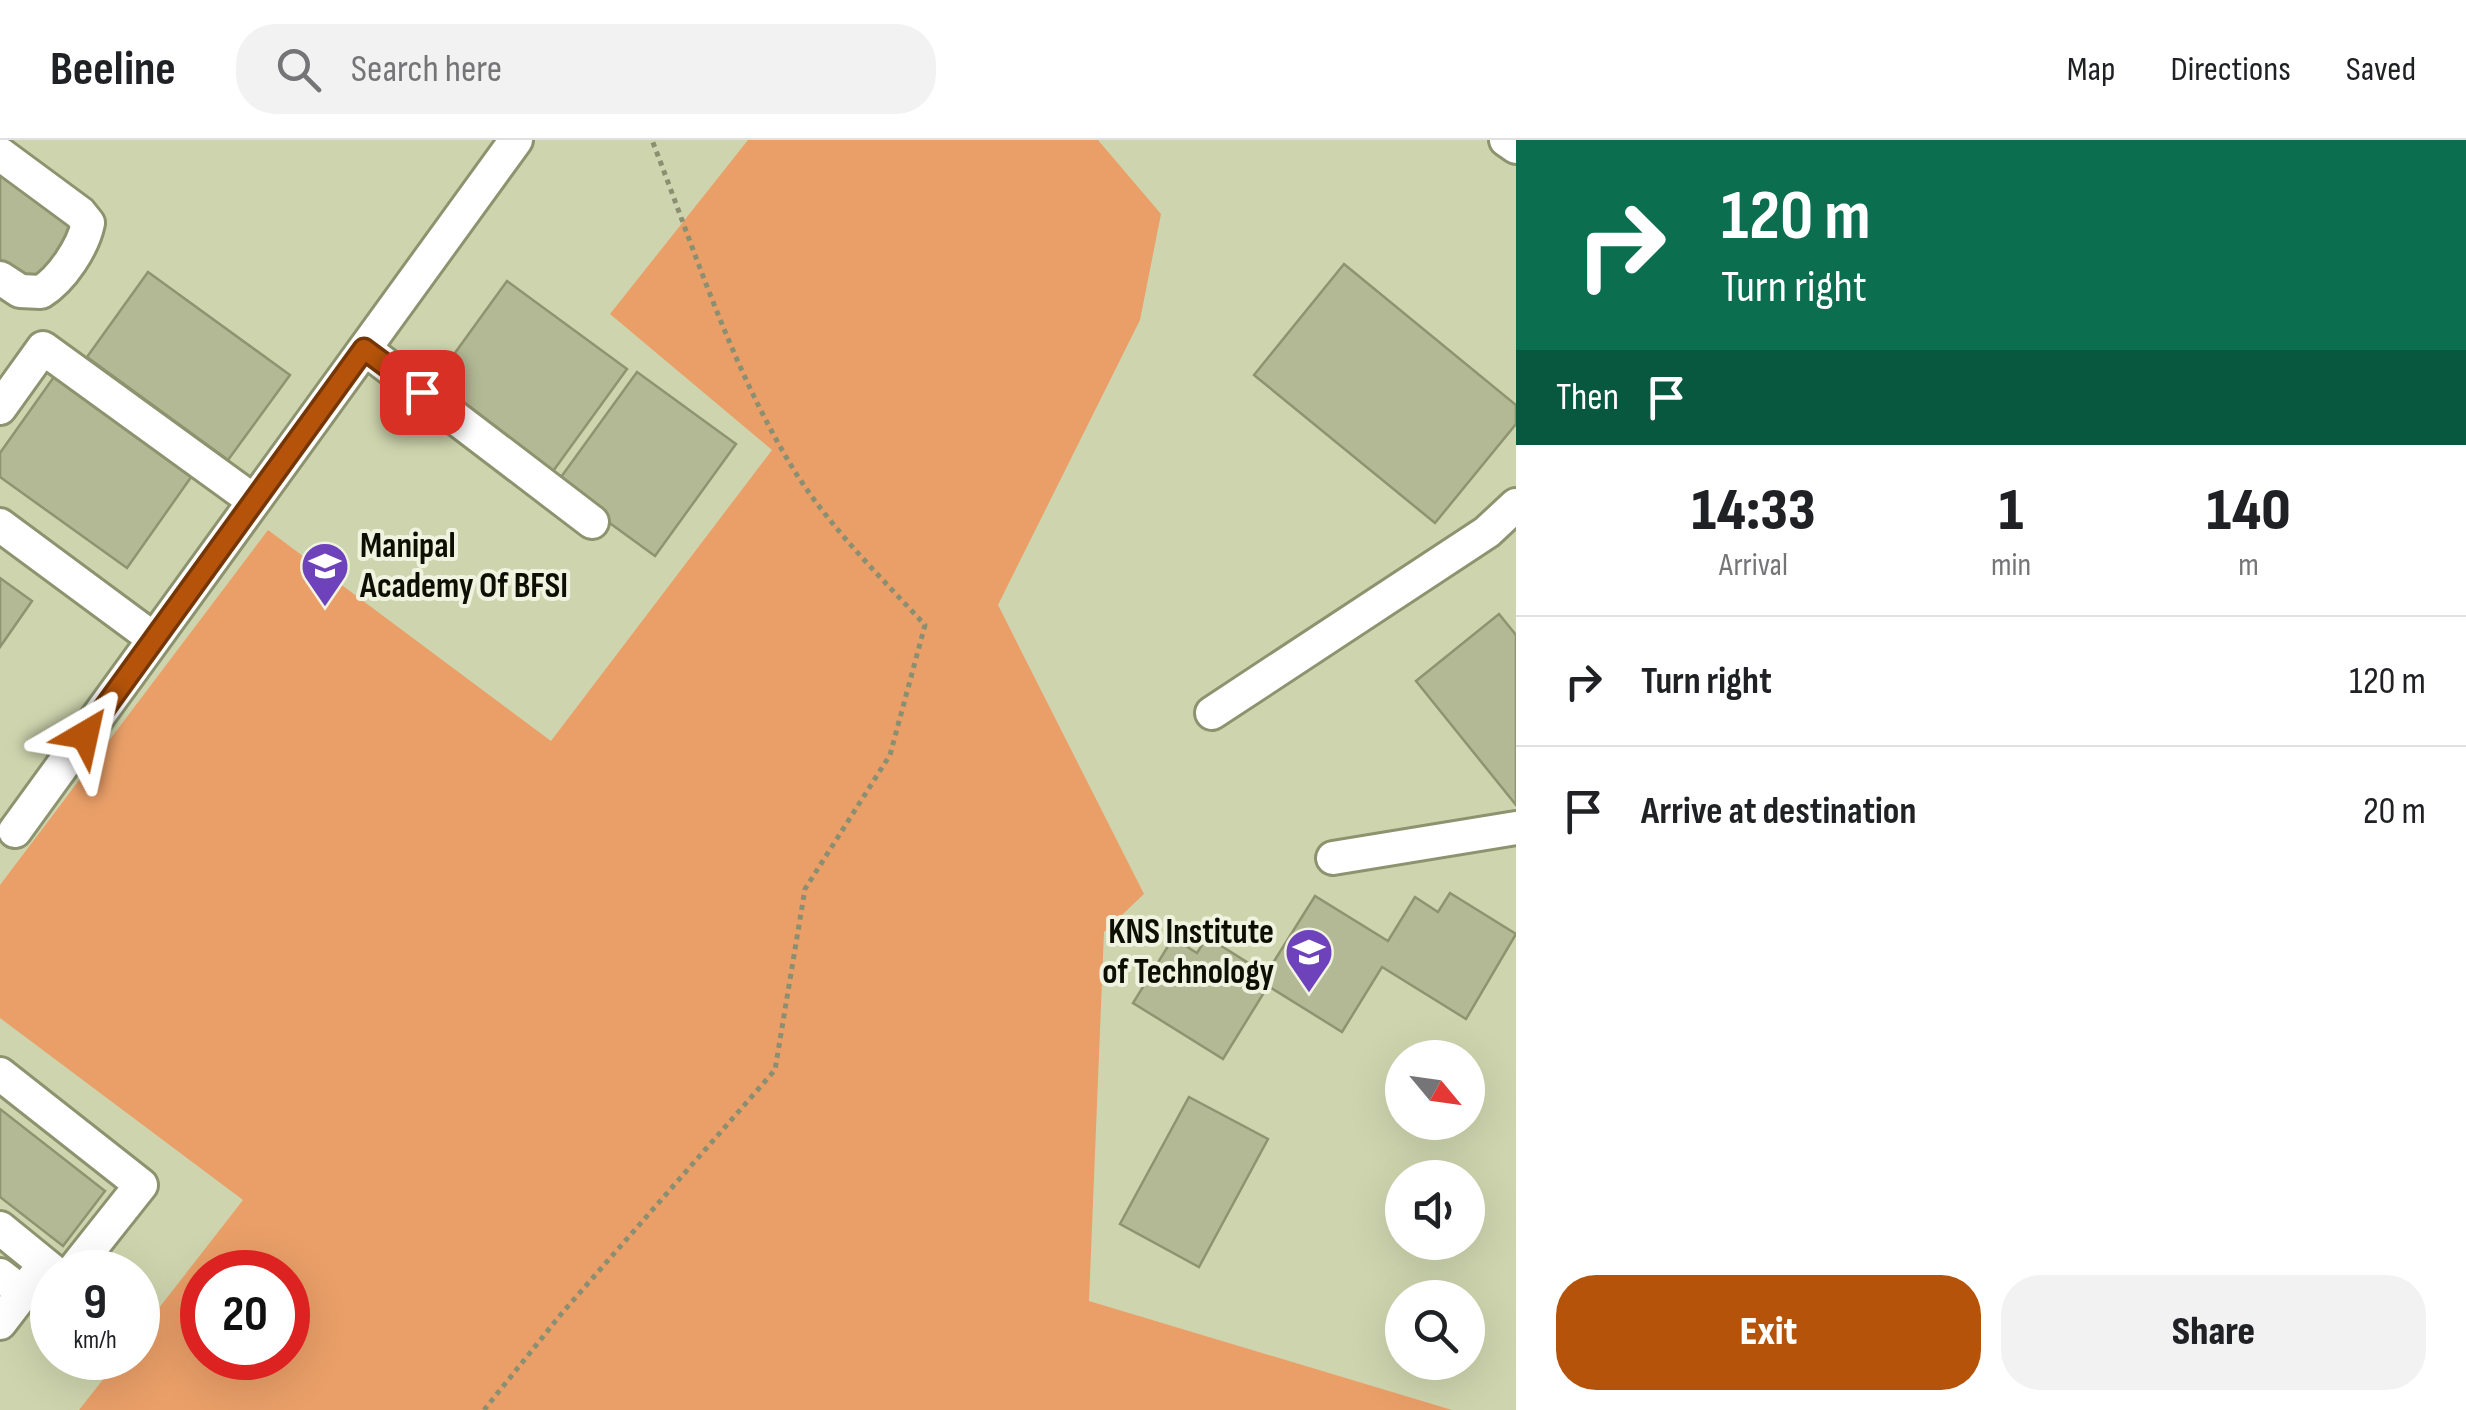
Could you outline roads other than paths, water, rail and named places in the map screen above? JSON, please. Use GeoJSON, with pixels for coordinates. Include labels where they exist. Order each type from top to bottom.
{"type":"FeatureCollection","features":[{"type":"Feature","properties":{"kind":"street"},"geometry":{"type":"LineString","coordinates":[[16,831],[516,140]]}},
{"type":"Feature","properties":{"kind":"street"},"geometry":{"type":"LineString","coordinates":[[1506,140],[1516,147]]}},
{"type":"Feature","properties":{"kind":"street"},"geometry":{"type":"LineString","coordinates":[[0,154],[80,212],[88,223],[86,236],[58,278],[41,292],[20,291],[0,278]]}},
{"type":"Feature","properties":{"kind":"street"},"geometry":{"type":"LineString","coordinates":[[0,408],[43,348],[254,501]]}},
{"type":"Feature","properties":{"kind":"street"},"geometry":{"type":"LineString","coordinates":[[364,349],[592,522]]}},
{"type":"Feature","properties":{"kind":"street"},"geometry":{"type":"LineString","coordinates":[[1212,713],[1487,532],[1516,506]]}},
{"type":"Feature","properties":{"kind":"street"},"geometry":{"type":"LineString","coordinates":[[0,525],[154,639]]}},
{"type":"Feature","properties":{"kind":"street"},"geometry":{"type":"LineString","coordinates":[[1333,858],[1516,828]]}},
{"type":"Feature","properties":{"kind":"street"},"geometry":{"type":"LineString","coordinates":[[0,1074],[141,1185],[76,1250]]}},
{"type":"Feature","properties":{"kind":"street"},"geometry":{"type":"LineString","coordinates":[[0,1228],[30,1250]]}},
{"type":"Feature","properties":{"kind":"street"},"geometry":{"type":"LineString","coordinates":[[0,1323],[6,1280]]}},
{"type":"Feature","properties":{"kind":"place","name":"Manipal Academy Of BFSI"},"geometry":{"type":"Point","coordinates":[325,608]}},
{"type":"Feature","properties":{"kind":"place","name":"KNS Institute of Technology"},"geometry":{"type":"Point","coordinates":[1309,994]}}]}
